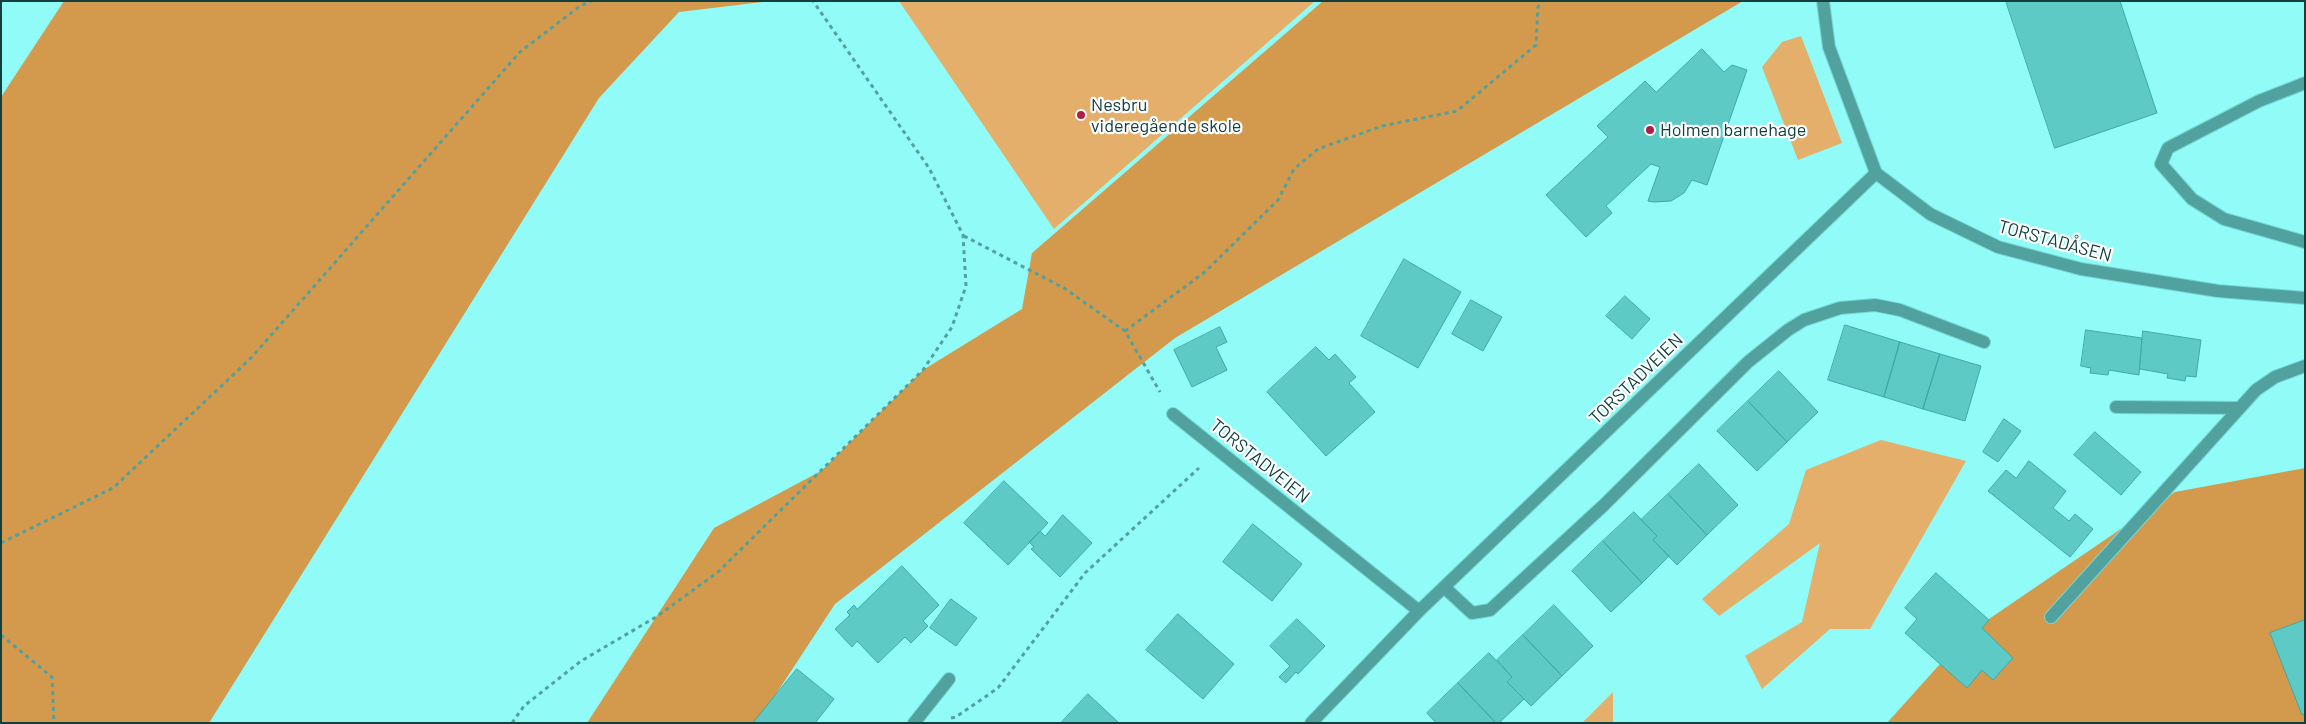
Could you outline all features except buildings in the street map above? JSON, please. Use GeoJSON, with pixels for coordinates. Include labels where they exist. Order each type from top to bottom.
{"type":"FeatureCollection","features":[{"type":"Feature","properties":{"kind":"street"},"geometry":{"type":"LineString","coordinates":[[1823,1],[1829,47],[1876,174]]}},
{"type":"Feature","properties":{"kind":"street"},"geometry":{"type":"LineString","coordinates":[[2305,83],[2259,101],[2168,148],[2161,164],[2192,199],[2224,219],[2305,242]]}},
{"type":"Feature","properties":{"kind":"street","name":"TORSTADÅSEN"},"geometry":{"type":"LineString","coordinates":[[1876,174],[1930,214],[1998,247],[2081,269],[2218,291],[2305,298]]}},
{"type":"Feature","properties":{"kind":"street","name":"TORSTADVEIEN"},"geometry":{"type":"LineString","coordinates":[[1311,723],[1444,586],[1876,174]]}},
{"type":"Feature","properties":{"kind":"street"},"geometry":{"type":"LineString","coordinates":[[1444,586],[1472,614],[1490,610],[1604,505],[1742,368],[1764,348],[1804,320],[1840,308],[1875,305],[1900,310],[1984,342]]}},
{"type":"Feature","properties":{"kind":"street"},"geometry":{"type":"LineString","coordinates":[[2051,618],[2256,390],[2275,377],[2305,366]]}},
{"type":"Feature","properties":{"kind":"street"},"geometry":{"type":"LineString","coordinates":[[2116,407],[2240,408]]}},
{"type":"Feature","properties":{"kind":"street","name":"TORSTADVEIEN"},"geometry":{"type":"LineString","coordinates":[[1173,414],[1419,611]]}},
{"type":"Feature","properties":{"kind":"street"},"geometry":{"type":"LineString","coordinates":[[914,723],[949,679]]}},
{"type":"Feature","properties":{"kind":"path"},"geometry":{"type":"LineString","coordinates":[[1,543],[113,488],[251,358],[520,52],[580,6],[591,1]]}},
{"type":"Feature","properties":{"kind":"path"},"geometry":{"type":"LineString","coordinates":[[512,723],[524,706],[581,661],[656,617],[718,572],[923,370],[952,327],[966,286],[963,235],[929,168],[813,1]]}},
{"type":"Feature","properties":{"kind":"path"},"geometry":{"type":"LineString","coordinates":[[1125,331],[1205,272],[1278,200],[1294,169],[1318,149],[1382,126],[1458,111],[1536,45],[1538,7],[1542,1]]}},
{"type":"Feature","properties":{"kind":"path"},"geometry":{"type":"LineString","coordinates":[[963,235],[1064,288],[1125,331],[1173,414]]}},
{"type":"Feature","properties":{"kind":"path"},"geometry":{"type":"LineString","coordinates":[[948,719],[956,717],[998,688],[1085,573],[1218,450]]}},
{"type":"Feature","properties":{"kind":"path"},"geometry":{"type":"LineString","coordinates":[[1,635],[52,677],[54,723]]}},
{"type":"Feature","properties":{"kind":"shaded area"},"geometry":{"type":"Polygon","coordinates":[[[64,1],[771,1],[679,12],[599,98],[209,723],[1,723],[1,97],[64,1]]]}},
{"type":"Feature","properties":{"kind":"shaded area","name":"Nesbru videregående skole"},"geometry":{"type":"Polygon","coordinates":[[[899,1],[1315,1],[1054,229],[899,1]]]}},
{"type":"Feature","properties":{"kind":"shaded area"},"geometry":{"type":"Polygon","coordinates":[[[1323,1],[1743,1],[1175,338],[835,604],[757,723],[587,723],[714,528],[821,471],[923,370],[1022,309],[1032,253],[1323,1]]]}},
{"type":"Feature","properties":{"kind":"shaded area"},"geometry":{"type":"Polygon","coordinates":[[[1801,36],[1842,143],[1798,160],[1762,67],[1782,42],[1801,36]]]}},
{"type":"Feature","properties":{"kind":"shaded area"},"geometry":{"type":"Polygon","coordinates":[[[1881,440],[1966,461],[1870,629],[1830,629],[1762,689],[1745,656],[1802,622],[1820,543],[1719,616],[1702,599],[1789,524],[1806,470],[1881,440]]]}},
{"type":"Feature","properties":{"kind":"shaded area"},"geometry":{"type":"Polygon","coordinates":[[[2305,468],[2305,723],[1887,723],[1967,634],[2175,492],[2305,468]]]}},
{"type":"Feature","properties":{"kind":"shaded area"},"geometry":{"type":"Polygon","coordinates":[[[1613,692],[1613,723],[1582,723],[1613,692]]]}},
{"type":"Feature","properties":{"kind":"place","name":"Nesbru videregående skole"},"geometry":{"type":"Point","coordinates":[1081,115]}},
{"type":"Feature","properties":{"kind":"place","name":"Holmen barnehage"},"geometry":{"type":"Point","coordinates":[1650,130]}}]}
